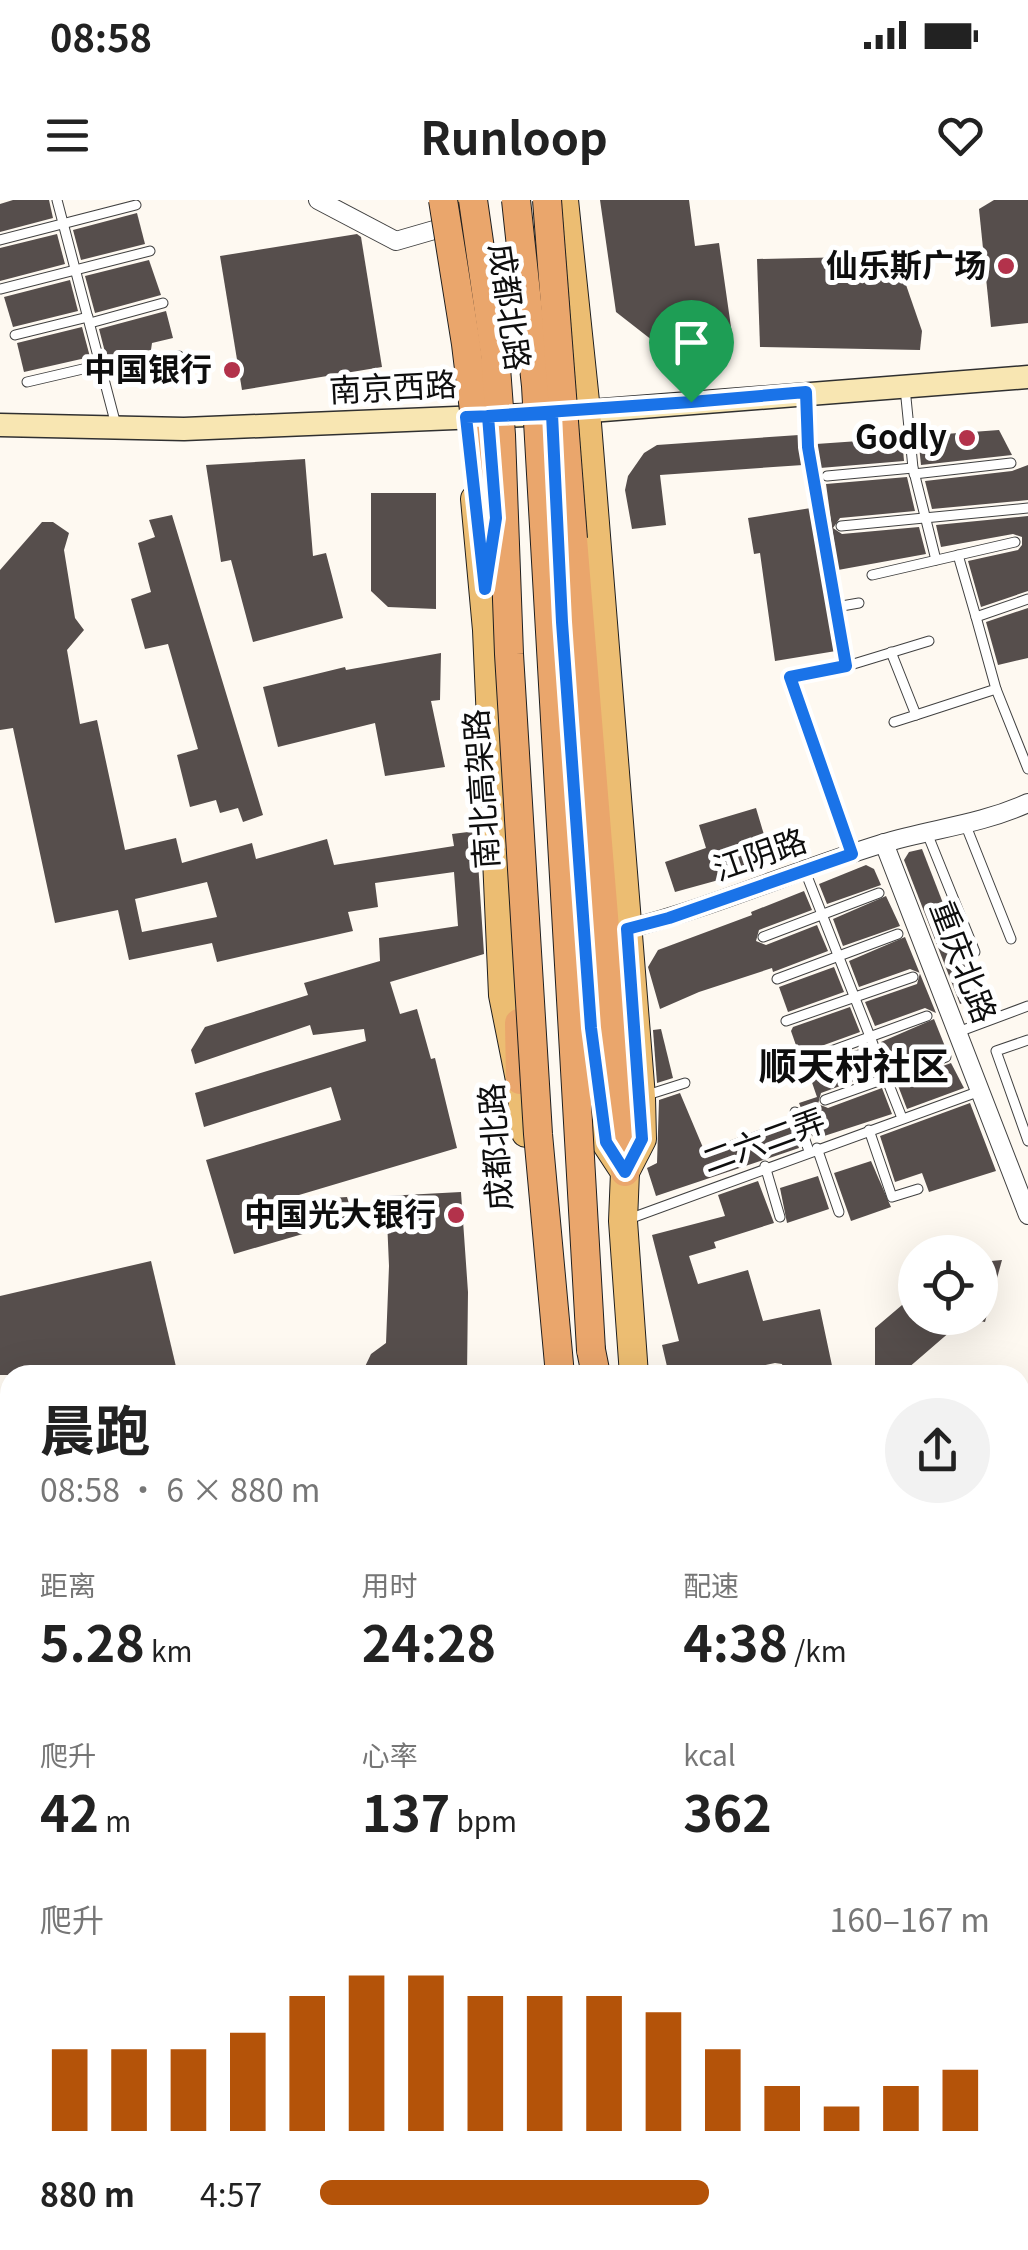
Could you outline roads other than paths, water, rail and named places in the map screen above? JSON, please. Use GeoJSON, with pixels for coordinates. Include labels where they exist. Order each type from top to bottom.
{"type":"FeatureCollection","features":[{"type":"Feature","properties":{"kind":"highway","name":"南北高架路"},"geometry":{"type":"LineString","coordinates":[[473,200],[495,354],[509,654],[555,1365]]}},
{"type":"Feature","properties":{"kind":"highway"},"geometry":{"type":"LineString","coordinates":[[535,202],[556,299],[625,1172]]}},
{"type":"Feature","properties":{"kind":"highway"},"geometry":{"type":"LineString","coordinates":[[535,202],[536,386],[593,1365]]}},
{"type":"Feature","properties":{"kind":"highway"},"geometry":{"type":"LineString","coordinates":[[440,209],[461,273],[495,354]]}},
{"type":"Feature","properties":{"kind":"highway"},"geometry":{"type":"LineString","coordinates":[[461,273],[488,519],[518,972],[520,1080]]}},
{"type":"Feature","properties":{"kind":"highway"},"geometry":{"type":"LineString","coordinates":[[536,386],[556,299]]}},
{"type":"Feature","properties":{"kind":"main road","name":"成都北路"},"geometry":{"type":"LineString","coordinates":[[458,200],[461,273],[477,416],[496,518],[541,1026],[520,1080],[554,1365]]}},
{"type":"Feature","properties":{"kind":"main road"},"geometry":{"type":"LineString","coordinates":[[564,200],[587,418],[641,1097],[642,1139],[625,1172]]}},
{"type":"Feature","properties":{"kind":"main road","name":"成都北路"},"geometry":{"type":"LineString","coordinates":[[535,202],[591,1028],[606,1142],[625,1172],[623,1221],[635,1365]]}},
{"type":"Feature","properties":{"kind":"main road"},"geometry":{"type":"LineString","coordinates":[[440,209],[452,308],[477,416],[502,995],[520,1080]]}},
{"type":"Feature","properties":{"kind":"main road"},"geometry":{"type":"LineString","coordinates":[[452,308],[461,273]]}},
{"type":"Feature","properties":{"kind":"main road","name":"南京西路"},"geometry":{"type":"LineString","coordinates":[[0,424],[184,429],[477,416],[552,414],[587,418],[806,392],[1028,377]]}},
{"type":"Feature","properties":{"kind":"main road"},"geometry":{"type":"LineString","coordinates":[[554,477],[587,418]]}},
{"type":"Feature","properties":{"kind":"main road"},"geometry":{"type":"LineString","coordinates":[[485,589],[496,518]]}},
{"type":"Feature","properties":{"kind":"street"},"geometry":{"type":"LineString","coordinates":[[318,200],[396,241],[440,209]]}},
{"type":"Feature","properties":{"kind":"street","name":"江阴路"},"geometry":{"type":"LineString","coordinates":[[627,929],[884,843],[956,824],[988,821],[1028,803]]}},
{"type":"Feature","properties":{"kind":"street","name":"重庆北路"},"geometry":{"type":"LineString","coordinates":[[884,843],[980,1091],[1021,1175],[1028,1215]]}},
{"type":"Feature","properties":{"kind":"lane"},"geometry":{"type":"LineString","coordinates":[[57,200],[117,428]]}},
{"type":"Feature","properties":{"kind":"lane"},"geometry":{"type":"LineString","coordinates":[[0,240],[136,204]]}},
{"type":"Feature","properties":{"kind":"lane"},"geometry":{"type":"LineString","coordinates":[[1,289],[150,250]]}},
{"type":"Feature","properties":{"kind":"lane"},"geometry":{"type":"LineString","coordinates":[[15,336],[163,304]]}},
{"type":"Feature","properties":{"kind":"lane"},"geometry":{"type":"LineString","coordinates":[[26,382],[179,356]]}},
{"type":"Feature","properties":{"kind":"lane"},"geometry":{"type":"LineString","coordinates":[[904,385],[914,471],[936,560]]}},
{"type":"Feature","properties":{"kind":"lane"},"geometry":{"type":"LineString","coordinates":[[806,392],[808,447],[846,666]]}},
{"type":"Feature","properties":{"kind":"lane"},"geometry":{"type":"LineString","coordinates":[[827,476],[1011,462]]}},
{"type":"Feature","properties":{"kind":"lane"},"geometry":{"type":"LineString","coordinates":[[841,526],[1028,508]]}},
{"type":"Feature","properties":{"kind":"lane"},"geometry":{"type":"LineString","coordinates":[[872,575],[1015,542]]}},
{"type":"Feature","properties":{"kind":"lane"},"geometry":{"type":"LineString","coordinates":[[958,555],[996,689],[1028,769]]}},
{"type":"Feature","properties":{"kind":"lane"},"geometry":{"type":"LineString","coordinates":[[976,617],[1028,599]]}},
{"type":"Feature","properties":{"kind":"lane"},"geometry":{"type":"LineString","coordinates":[[836,607],[858,603]]}},
{"type":"Feature","properties":{"kind":"lane"},"geometry":{"type":"LineString","coordinates":[[852,854],[790,677],[846,666],[929,641]]}},
{"type":"Feature","properties":{"kind":"lane"},"geometry":{"type":"LineString","coordinates":[[892,652],[916,716]]}},
{"type":"Feature","properties":{"kind":"lane"},"geometry":{"type":"LineString","coordinates":[[894,722],[996,689]]}},
{"type":"Feature","properties":{"kind":"lane"},"geometry":{"type":"LineString","coordinates":[[1014,742],[1028,735]]}},
{"type":"Feature","properties":{"kind":"lane"},"geometry":{"type":"LineString","coordinates":[[956,824],[1011,940]]}},
{"type":"Feature","properties":{"kind":"lane"},"geometry":{"type":"LineString","coordinates":[[927,833],[975,952]]}},
{"type":"Feature","properties":{"kind":"lane"},"geometry":{"type":"LineString","coordinates":[[806,871],[902,1118]]}},
{"type":"Feature","properties":{"kind":"lane"},"geometry":{"type":"LineString","coordinates":[[763,937],[879,893]]}},
{"type":"Feature","properties":{"kind":"lane"},"geometry":{"type":"LineString","coordinates":[[777,979],[898,934]]}},
{"type":"Feature","properties":{"kind":"lane"},"geometry":{"type":"LineString","coordinates":[[786,1020],[913,977]]}},
{"type":"Feature","properties":{"kind":"lane"},"geometry":{"type":"LineString","coordinates":[[958,1032],[1028,1006]]}},
{"type":"Feature","properties":{"kind":"lane"},"geometry":{"type":"LineString","coordinates":[[801,1062],[927,1016]]}},
{"type":"Feature","properties":{"kind":"lane"},"geometry":{"type":"LineString","coordinates":[[1028,1040],[996,1051],[1028,1141]]}},
{"type":"Feature","properties":{"kind":"lane"},"geometry":{"type":"LineString","coordinates":[[825,1100],[946,1057]]}},
{"type":"Feature","properties":{"kind":"lane"},"geometry":{"type":"LineString","coordinates":[[641,1097],[685,1083]]}},
{"type":"Feature","properties":{"kind":"lane","name":"二六二弄"},"geometry":{"type":"LineString","coordinates":[[623,1221],[764,1166],[980,1091]]}},
{"type":"Feature","properties":{"kind":"lane"},"geometry":{"type":"LineString","coordinates":[[795,1112],[839,1212]]}},
{"type":"Feature","properties":{"kind":"lane"},"geometry":{"type":"LineString","coordinates":[[869,1130],[892,1198],[918,1189]]}},
{"type":"Feature","properties":{"kind":"lane"},"geometry":{"type":"LineString","coordinates":[[764,1166],[780,1218]]}},
{"type":"Feature","properties":{"kind":"place","name":"仙乐斯广场"},"geometry":{"type":"Point","coordinates":[1006,266]}},
{"type":"Feature","properties":{"kind":"place","name":"中国银行"},"geometry":{"type":"Point","coordinates":[232,370]}},
{"type":"Feature","properties":{"kind":"place","name":"Godly"},"geometry":{"type":"Point","coordinates":[967,438]}},
{"type":"Feature","properties":{"kind":"place","name":"中国光大银行"},"geometry":{"type":"Point","coordinates":[456,1215]}},
{"type":"Feature","properties":{"kind":"district","name":"顺天村社区"},"geometry":{"type":"Point","coordinates":[854,1067]}}]}
